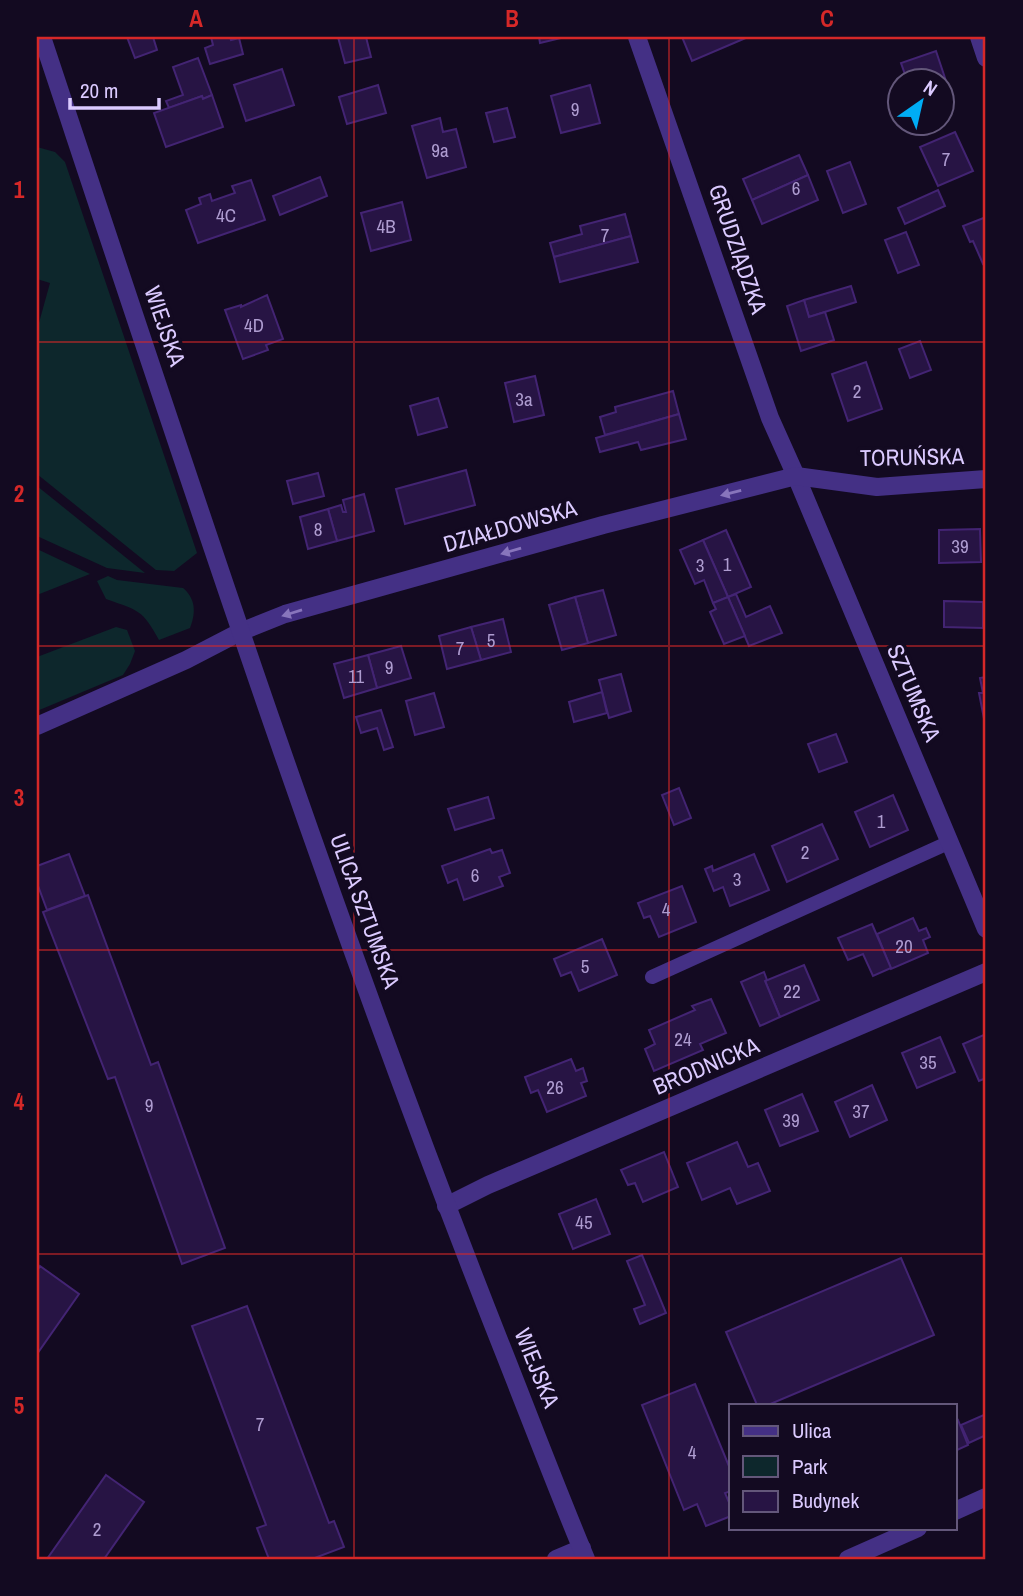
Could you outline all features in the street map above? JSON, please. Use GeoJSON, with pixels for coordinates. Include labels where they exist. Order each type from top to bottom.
{"type":"FeatureCollection","features":[{"type":"Feature","properties":{"kind":"street","name":"WIEJSKA"},"geometry":{"type":"LineString","coordinates":[[42,37],[240,632]]}},
{"type":"Feature","properties":{"kind":"street","name":"GRUDZIĄDZKA"},"geometry":{"type":"LineString","coordinates":[[637,37],[770,418],[796,475]]}},
{"type":"Feature","properties":{"kind":"street"},"geometry":{"type":"LineString","coordinates":[[979,37],[986,58]]}},
{"type":"Feature","properties":{"kind":"street","name":"DZIAŁDOWSKA"},"geometry":{"type":"LineString","coordinates":[[37,726],[186,660],[240,632],[298,611],[603,525],[796,475]]}},
{"type":"Feature","properties":{"kind":"street","name":"TORUŃSKA"},"geometry":{"type":"LineString","coordinates":[[796,475],[877,487],[986,479]]}},
{"type":"Feature","properties":{"kind":"street","name":"SZTUMSKA"},"geometry":{"type":"LineString","coordinates":[[796,475],[986,929]]}},
{"type":"Feature","properties":{"kind":"street","name":"ULICA SZTUMSKA"},"geometry":{"type":"LineString","coordinates":[[240,632],[320,862],[446,1206]]}},
{"type":"Feature","properties":{"kind":"street","name":"BRODNICKA"},"geometry":{"type":"LineString","coordinates":[[446,1206],[488,1185],[986,972]]}},
{"type":"Feature","properties":{"kind":"street","name":"WIEJSKA"},"geometry":{"type":"LineString","coordinates":[[446,1206],[584,1554]]}},
{"type":"Feature","properties":{"kind":"street"},"geometry":{"type":"LineString","coordinates":[[956,1511],[986,1497]]}},
{"type":"Feature","properties":{"kind":"street"},"geometry":{"type":"LineString","coordinates":[[848,1559],[913,1530]]}},
{"type":"Feature","properties":{"kind":"street"},"geometry":{"type":"LineString","coordinates":[[556,1559],[584,1554]]}},
{"type":"Feature","properties":{"kind":"lane"},"geometry":{"type":"LineString","coordinates":[[652,977],[950,842]]}},
{"type":"Feature","properties":{"kind":"green space"},"geometry":{"type":"Polygon","coordinates":[[[37,147],[55,152],[65,162],[197,553],[174,571],[156,570],[37,474],[37,330],[50,283],[37,279],[37,147]]]}},
{"type":"Feature","properties":{"kind":"green space"},"geometry":{"type":"Polygon","coordinates":[[[37,486],[145,573],[107,568],[37,536],[37,486]]]}},
{"type":"Feature","properties":{"kind":"green space"},"geometry":{"type":"Polygon","coordinates":[[[37,549],[90,574],[37,595],[37,549]]]}},
{"type":"Feature","properties":{"kind":"green space"},"geometry":{"type":"Polygon","coordinates":[[[108,576],[117,580],[183,588],[194,606],[190,628],[159,640],[138,612],[106,599],[97,581],[108,576]]]}},
{"type":"Feature","properties":{"kind":"green space"},"geometry":{"type":"Polygon","coordinates":[[[116,627],[127,630],[135,651],[123,675],[37,711],[37,657],[116,627]]]}},
{"type":"Feature","properties":{"kind":"building"},"geometry":{"type":"Polygon","coordinates":[[[127,37],[153,37],[157,50],[135,58],[127,37]]]}},
{"type":"Feature","properties":{"kind":"building"},"geometry":{"type":"Polygon","coordinates":[[[211,37],[230,37],[231,40],[239,38],[243,54],[210,64],[205,48],[213,45],[211,37]]]}},
{"type":"Feature","properties":{"kind":"building"},"geometry":{"type":"Polygon","coordinates":[[[338,37],[366,37],[371,57],[345,63],[338,37]]]}},
{"type":"Feature","properties":{"kind":"building"},"geometry":{"type":"Polygon","coordinates":[[[539,37],[565,37],[540,43],[539,37]]]}},
{"type":"Feature","properties":{"kind":"building"},"geometry":{"type":"Polygon","coordinates":[[[682,37],[748,37],[692,61],[682,37]]]}},
{"type":"Feature","properties":{"kind":"building"},"geometry":{"type":"Polygon","coordinates":[[[936,51],[941,66],[902,66],[901,63],[936,51]]]}},
{"type":"Feature","properties":{"kind":"building"},"geometry":{"type":"Polygon","coordinates":[[[198,58],[212,95],[169,108],[166,101],[183,95],[173,67],[198,58]]]}},
{"type":"Feature","properties":{"kind":"building"},"geometry":{"type":"Polygon","coordinates":[[[282,69],[294,105],[246,121],[234,85],[282,69]]]}},
{"type":"Feature","properties":{"kind":"building"},"geometry":{"type":"Polygon","coordinates":[[[378,85],[386,113],[347,124],[339,97],[378,85]]]}},
{"type":"Feature","properties":{"kind":"building"},"geometry":{"type":"Polygon","coordinates":[[[590,85],[600,123],[561,133],[551,96],[590,85]]]}},
{"type":"Feature","properties":{"kind":"building"},"geometry":{"type":"Polygon","coordinates":[[[212,95],[223,127],[166,147],[154,113],[212,95]]]}},
{"type":"Feature","properties":{"kind":"building"},"geometry":{"type":"Polygon","coordinates":[[[507,108],[515,137],[494,142],[486,113],[507,108]]]}},
{"type":"Feature","properties":{"kind":"building"},"geometry":{"type":"Polygon","coordinates":[[[440,118],[443,132],[456,129],[466,167],[427,178],[412,126],[440,118]]]}},
{"type":"Feature","properties":{"kind":"building"},"geometry":{"type":"Polygon","coordinates":[[[956,134],[973,171],[938,186],[920,147],[956,134]]]}},
{"type":"Feature","properties":{"kind":"building"},"geometry":{"type":"Polygon","coordinates":[[[799,155],[808,175],[752,200],[743,179],[799,155]]]}},
{"type":"Feature","properties":{"kind":"building"},"geometry":{"type":"Polygon","coordinates":[[[850,162],[866,204],[843,213],[827,171],[850,162]]]}},
{"type":"Feature","properties":{"kind":"building"},"geometry":{"type":"Polygon","coordinates":[[[808,175],[818,200],[762,224],[752,200],[808,175]]]}},
{"type":"Feature","properties":{"kind":"building"},"geometry":{"type":"Polygon","coordinates":[[[320,177],[327,196],[280,215],[273,196],[320,177]]]}},
{"type":"Feature","properties":{"kind":"building"},"geometry":{"type":"Polygon","coordinates":[[[251,180],[265,220],[198,243],[186,210],[201,204],[199,198],[210,194],[212,201],[235,193],[232,186],[251,180]]]}},
{"type":"Feature","properties":{"kind":"building"},"geometry":{"type":"Polygon","coordinates":[[[938,190],[945,206],[905,224],[898,208],[938,190]]]}},
{"type":"Feature","properties":{"kind":"building"},"geometry":{"type":"Polygon","coordinates":[[[402,202],[411,240],[371,251],[361,213],[402,202]]]}},
{"type":"Feature","properties":{"kind":"building"},"geometry":{"type":"Polygon","coordinates":[[[625,214],[631,236],[554,257],[550,243],[582,234],[580,226],[625,214]]]}},
{"type":"Feature","properties":{"kind":"building"},"geometry":{"type":"Polygon","coordinates":[[[986,217],[986,262],[983,264],[963,226],[986,217]]]}},
{"type":"Feature","properties":{"kind":"building"},"geometry":{"type":"Polygon","coordinates":[[[906,232],[919,265],[898,273],[885,240],[906,232]]]}},
{"type":"Feature","properties":{"kind":"building"},"geometry":{"type":"Polygon","coordinates":[[[631,236],[638,262],[560,282],[554,257],[631,236]]]}},
{"type":"Feature","properties":{"kind":"building"},"geometry":{"type":"Polygon","coordinates":[[[851,286],[856,302],[809,317],[804,300],[851,286]]]}},
{"type":"Feature","properties":{"kind":"building"},"geometry":{"type":"Polygon","coordinates":[[[267,295],[283,339],[266,345],[268,350],[243,359],[225,310],[241,307],[267,295]]]}},
{"type":"Feature","properties":{"kind":"building"},"geometry":{"type":"Polygon","coordinates":[[[804,300],[809,317],[825,312],[834,340],[801,351],[787,306],[804,300]]]}},
{"type":"Feature","properties":{"kind":"building"},"geometry":{"type":"Polygon","coordinates":[[[920,341],[931,370],[910,378],[899,349],[920,341]]]}},
{"type":"Feature","properties":{"kind":"building"},"geometry":{"type":"Polygon","coordinates":[[[866,362],[882,409],[848,421],[832,374],[866,362]]]}},
{"type":"Feature","properties":{"kind":"building"},"geometry":{"type":"Polygon","coordinates":[[[535,376],[544,415],[514,422],[505,383],[535,376]]]}},
{"type":"Feature","properties":{"kind":"building"},"geometry":{"type":"Polygon","coordinates":[[[673,391],[679,414],[605,435],[600,417],[616,412],[615,407],[673,391]]]}},
{"type":"Feature","properties":{"kind":"building"},"geometry":{"type":"Polygon","coordinates":[[[438,398],[447,427],[418,435],[410,406],[438,398]]]}},
{"type":"Feature","properties":{"kind":"building"},"geometry":{"type":"Polygon","coordinates":[[[679,414],[686,439],[641,450],[638,442],[600,452],[596,438],[679,414]]]}},
{"type":"Feature","properties":{"kind":"building"},"geometry":{"type":"Polygon","coordinates":[[[466,470],[475,505],[405,524],[396,489],[466,470]]]}},
{"type":"Feature","properties":{"kind":"building"},"geometry":{"type":"Polygon","coordinates":[[[318,473],[324,496],[293,504],[287,481],[318,473]]]}},
{"type":"Feature","properties":{"kind":"building"},"geometry":{"type":"Polygon","coordinates":[[[364,494],[374,531],[337,541],[328,509],[341,505],[343,512],[346,512],[343,500],[364,494]]]}},
{"type":"Feature","properties":{"kind":"building"},"geometry":{"type":"Polygon","coordinates":[[[328,509],[337,541],[308,549],[300,517],[328,509]]]}},
{"type":"Feature","properties":{"kind":"building"},"geometry":{"type":"Polygon","coordinates":[[[980,529],[981,562],[939,563],[939,530],[980,529]]]}},
{"type":"Feature","properties":{"kind":"building"},"geometry":{"type":"Polygon","coordinates":[[[726,530],[751,587],[728,597],[703,540],[726,530]]]}},
{"type":"Feature","properties":{"kind":"building"},"geometry":{"type":"Polygon","coordinates":[[[703,540],[728,597],[713,603],[704,580],[695,584],[680,550],[703,540]]]}},
{"type":"Feature","properties":{"kind":"building"},"geometry":{"type":"Polygon","coordinates":[[[603,590],[616,635],[588,643],[575,597],[603,590]]]}},
{"type":"Feature","properties":{"kind":"building"},"geometry":{"type":"Polygon","coordinates":[[[736,594],[746,617],[770,606],[782,633],[749,646],[728,597],[736,594]]]}},
{"type":"Feature","properties":{"kind":"building"},"geometry":{"type":"Polygon","coordinates":[[[575,597],[588,643],[562,650],[549,605],[575,597]]]}},
{"type":"Feature","properties":{"kind":"building"},"geometry":{"type":"Polygon","coordinates":[[[728,597],[745,636],[724,644],[710,612],[716,609],[713,603],[728,597]]]}},
{"type":"Feature","properties":{"kind":"building"},"geometry":{"type":"Polygon","coordinates":[[[944,601],[983,602],[983,628],[944,627],[944,601]]]}},
{"type":"Feature","properties":{"kind":"building"},"geometry":{"type":"Polygon","coordinates":[[[503,619],[511,652],[481,660],[471,627],[503,619]]]}},
{"type":"Feature","properties":{"kind":"building"},"geometry":{"type":"Polygon","coordinates":[[[471,627],[481,660],[447,669],[439,636],[471,627]]]}},
{"type":"Feature","properties":{"kind":"building"},"geometry":{"type":"Polygon","coordinates":[[[401,646],[411,678],[377,688],[368,655],[401,646]]]}},
{"type":"Feature","properties":{"kind":"building"},"geometry":{"type":"Polygon","coordinates":[[[368,655],[377,688],[344,698],[334,664],[368,655]]]}},
{"type":"Feature","properties":{"kind":"building"},"geometry":{"type":"Polygon","coordinates":[[[621,674],[631,711],[609,718],[599,680],[621,674]]]}},
{"type":"Feature","properties":{"kind":"building"},"geometry":{"type":"Polygon","coordinates":[[[986,677],[986,729],[979,693],[983,693],[980,678],[986,677]]]}},
{"type":"Feature","properties":{"kind":"building"},"geometry":{"type":"Polygon","coordinates":[[[602,692],[607,713],[574,722],[569,702],[602,692]]]}},
{"type":"Feature","properties":{"kind":"building"},"geometry":{"type":"Polygon","coordinates":[[[434,693],[444,727],[415,735],[406,701],[434,693]]]}},
{"type":"Feature","properties":{"kind":"building"},"geometry":{"type":"Polygon","coordinates":[[[381,710],[393,747],[384,750],[377,728],[361,733],[356,717],[381,710]]]}},
{"type":"Feature","properties":{"kind":"building"},"geometry":{"type":"Polygon","coordinates":[[[836,734],[847,762],[819,772],[808,744],[836,734]]]}},
{"type":"Feature","properties":{"kind":"building"},"geometry":{"type":"Polygon","coordinates":[[[679,788],[691,818],[674,825],[662,795],[679,788]]]}},
{"type":"Feature","properties":{"kind":"building"},"geometry":{"type":"Polygon","coordinates":[[[893,795],[908,830],[870,847],[855,812],[893,795]]]}},
{"type":"Feature","properties":{"kind":"building"},"geometry":{"type":"Polygon","coordinates":[[[488,797],[494,818],[455,830],[448,809],[488,797]]]}},
{"type":"Feature","properties":{"kind":"building"},"geometry":{"type":"Polygon","coordinates":[[[822,824],[838,859],[787,882],[772,846],[822,824]]]}},
{"type":"Feature","properties":{"kind":"building"},"geometry":{"type":"Polygon","coordinates":[[[490,849],[492,853],[502,850],[510,873],[499,877],[503,886],[464,900],[457,879],[448,883],[442,866],[490,849]]]}},
{"type":"Feature","properties":{"kind":"building"},"geometry":{"type":"Polygon","coordinates":[[[69,854],[85,896],[47,910],[37,883],[37,866],[69,854]]]}},
{"type":"Feature","properties":{"kind":"building"},"geometry":{"type":"Polygon","coordinates":[[[754,854],[769,890],[730,906],[723,887],[714,891],[705,869],[712,866],[713,871],[754,854]]]}},
{"type":"Feature","properties":{"kind":"building"},"geometry":{"type":"Polygon","coordinates":[[[682,886],[696,922],[659,937],[650,916],[644,918],[638,903],[682,886]]]}},
{"type":"Feature","properties":{"kind":"building"},"geometry":{"type":"Polygon","coordinates":[[[88,895],[151,1065],[158,1062],[225,1248],[182,1264],[115,1077],[108,1079],[43,912],[88,895]]]}},
{"type":"Feature","properties":{"kind":"building"},"geometry":{"type":"Polygon","coordinates":[[[913,918],[919,931],[926,928],[930,937],[923,940],[928,953],[891,969],[877,934],[913,918]]]}},
{"type":"Feature","properties":{"kind":"building"},"geometry":{"type":"Polygon","coordinates":[[[872,924],[891,968],[873,976],[863,954],[848,960],[838,938],[872,924]]]}},
{"type":"Feature","properties":{"kind":"building"},"geometry":{"type":"Polygon","coordinates":[[[602,939],[617,975],[579,991],[571,972],[561,976],[554,959],[602,939]]]}},
{"type":"Feature","properties":{"kind":"building"},"geometry":{"type":"Polygon","coordinates":[[[804,965],[819,1000],[780,1017],[765,981],[804,965]]]}},
{"type":"Feature","properties":{"kind":"building"},"geometry":{"type":"Polygon","coordinates":[[[764,972],[780,1017],[760,1026],[741,982],[764,972]]]}},
{"type":"Feature","properties":{"kind":"building"},"geometry":{"type":"Polygon","coordinates":[[[711,999],[726,1033],[700,1044],[703,1050],[654,1071],[645,1049],[655,1044],[649,1030],[695,1010],[692,1006],[711,999]]]}},
{"type":"Feature","properties":{"kind":"building"},"geometry":{"type":"Polygon","coordinates":[[[986,1034],[986,1078],[979,1081],[963,1044],[986,1034]]]}},
{"type":"Feature","properties":{"kind":"building"},"geometry":{"type":"Polygon","coordinates":[[[940,1037],[955,1072],[917,1088],[902,1053],[940,1037]]]}},
{"type":"Feature","properties":{"kind":"building"},"geometry":{"type":"Polygon","coordinates":[[[571,1059],[576,1071],[583,1068],[587,1081],[581,1083],[586,1096],[547,1112],[538,1090],[531,1093],[525,1077],[571,1059]]]}},
{"type":"Feature","properties":{"kind":"building"},"geometry":{"type":"Polygon","coordinates":[[[872,1085],[887,1120],[850,1137],[835,1102],[872,1085]]]}},
{"type":"Feature","properties":{"kind":"building"},"geometry":{"type":"Polygon","coordinates":[[[802,1094],[818,1131],[780,1146],[765,1110],[802,1094]]]}},
{"type":"Feature","properties":{"kind":"building"},"geometry":{"type":"Polygon","coordinates":[[[737,1142],[748,1167],[758,1163],[770,1191],[737,1204],[730,1188],[702,1200],[687,1163],[737,1142]]]}},
{"type":"Feature","properties":{"kind":"building"},"geometry":{"type":"Polygon","coordinates":[[[664,1152],[678,1187],[643,1202],[635,1183],[628,1185],[621,1170],[664,1152]]]}},
{"type":"Feature","properties":{"kind":"building"},"geometry":{"type":"Polygon","coordinates":[[[596,1199],[610,1234],[573,1249],[559,1214],[596,1199]]]}},
{"type":"Feature","properties":{"kind":"building"},"geometry":{"type":"Polygon","coordinates":[[[642,1255],[666,1313],[640,1324],[634,1309],[645,1305],[627,1261],[642,1255]]]}},
{"type":"Feature","properties":{"kind":"building"},"geometry":{"type":"Polygon","coordinates":[[[901,1258],[934,1335],[770,1404],[757,1404],[726,1332],[901,1258]]]}},
{"type":"Feature","properties":{"kind":"building"},"geometry":{"type":"Polygon","coordinates":[[[40,1266],[79,1294],[37,1354],[37,1271],[40,1266]]]}},
{"type":"Feature","properties":{"kind":"building"},"geometry":{"type":"Polygon","coordinates":[[[247,1306],[329,1523],[334,1521],[344,1547],[312,1559],[269,1559],[257,1528],[266,1525],[192,1326],[247,1306]]]}},
{"type":"Feature","properties":{"kind":"building"},"geometry":{"type":"Polygon","coordinates":[[[695,1384],[729,1466],[729,1492],[725,1493],[729,1502],[729,1517],[706,1526],[697,1504],[684,1510],[642,1405],[695,1384]]]}},
{"type":"Feature","properties":{"kind":"building"},"geometry":{"type":"Polygon","coordinates":[[[986,1414],[986,1435],[969,1443],[961,1425],[986,1414]]]}},
{"type":"Feature","properties":{"kind":"building"},"geometry":{"type":"Polygon","coordinates":[[[958,1420],[968,1445],[956,1451],[958,1420]]]}},
{"type":"Feature","properties":{"kind":"building"},"geometry":{"type":"Polygon","coordinates":[[[106,1475],[144,1502],[104,1559],[47,1559],[106,1475]]]}}]}
